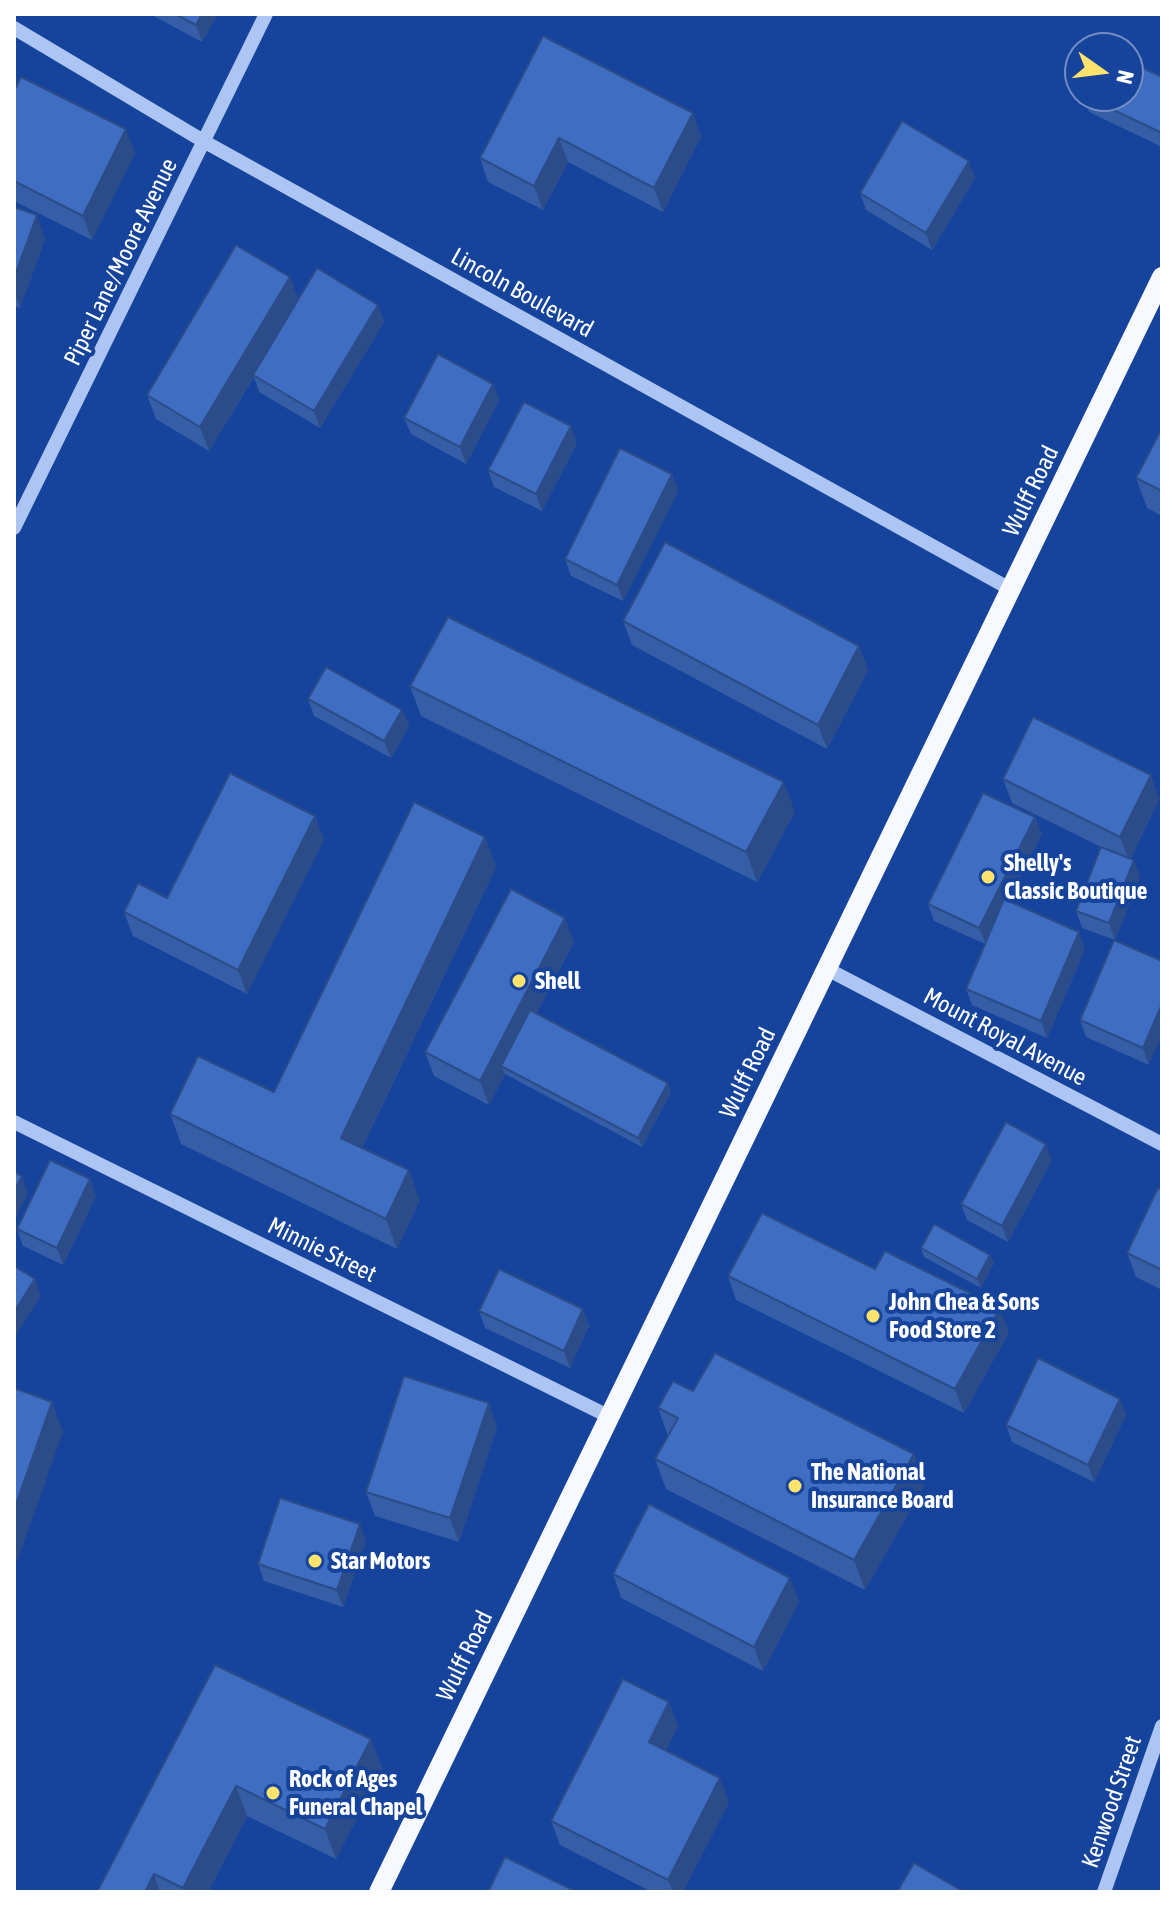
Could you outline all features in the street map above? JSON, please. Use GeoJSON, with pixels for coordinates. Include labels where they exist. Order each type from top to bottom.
{"type":"FeatureCollection","features":[{"type":"Feature","properties":{"kind":"main road","name":"Wulff Road"},"geometry":{"type":"LineString","coordinates":[[379,1892],[1162,277]]}},
{"type":"Feature","properties":{"kind":"street","name":"Piper Lane/Moore Avenue"},"geometry":{"type":"LineString","coordinates":[[14,528],[266,14]]}},
{"type":"Feature","properties":{"kind":"street","name":"Lincoln Boulevard"},"geometry":{"type":"LineString","coordinates":[[14,28],[205,142],[1012,590]]}},
{"type":"Feature","properties":{"kind":"street","name":"Mount Royal Avenue"},"geometry":{"type":"LineString","coordinates":[[827,969],[1162,1144]]}},
{"type":"Feature","properties":{"kind":"street","name":"Minnie Street"},"geometry":{"type":"LineString","coordinates":[[14,1122],[610,1417]]}},
{"type":"Feature","properties":{"kind":"street","name":"Kenwood Street"},"geometry":{"type":"LineString","coordinates":[[1104,1892],[1162,1726]]}},
{"type":"Feature","properties":{"kind":"building"},"geometry":{"type":"Polygon","coordinates":[[[175,14],[202,14],[196,25],[175,14]]]}},
{"type":"Feature","properties":{"kind":"building"},"geometry":{"type":"Polygon","coordinates":[[[543,36],[693,113],[654,188],[559,138],[534,186],[480,158],[543,36]]]}},
{"type":"Feature","properties":{"kind":"building"},"geometry":{"type":"Polygon","coordinates":[[[1144,69],[1162,77],[1162,133],[1118,112],[1144,112],[1144,69]]]}},
{"type":"Feature","properties":{"kind":"building"},"geometry":{"type":"Polygon","coordinates":[[[21,77],[126,129],[83,216],[14,181],[14,91],[21,77]]]}},
{"type":"Feature","properties":{"kind":"building"},"geometry":{"type":"Polygon","coordinates":[[[902,121],[969,161],[926,233],[860,193],[902,121]]]}},
{"type":"Feature","properties":{"kind":"building"},"geometry":{"type":"Polygon","coordinates":[[[14,207],[37,215],[14,278],[14,207]]]}},
{"type":"Feature","properties":{"kind":"building"},"geometry":{"type":"Polygon","coordinates":[[[236,245],[290,277],[200,427],[147,395],[236,245]]]}},
{"type":"Feature","properties":{"kind":"building"},"geometry":{"type":"Polygon","coordinates":[[[317,268],[378,305],[314,411],[253,375],[317,268]]]}},
{"type":"Feature","properties":{"kind":"building"},"geometry":{"type":"Polygon","coordinates":[[[438,354],[493,384],[460,447],[404,418],[438,354]]]}},
{"type":"Feature","properties":{"kind":"building"},"geometry":{"type":"Polygon","coordinates":[[[524,402],[571,426],[536,494],[488,470],[524,402]]]}},
{"type":"Feature","properties":{"kind":"building"},"geometry":{"type":"Polygon","coordinates":[[[1162,428],[1162,491],[1136,478],[1162,428]]]}},
{"type":"Feature","properties":{"kind":"building"},"geometry":{"type":"Polygon","coordinates":[[[620,448],[672,474],[617,585],[565,559],[620,448]]]}},
{"type":"Feature","properties":{"kind":"building"},"geometry":{"type":"Polygon","coordinates":[[[665,542],[859,646],[818,725],[623,621],[665,542]]]}},
{"type":"Feature","properties":{"kind":"building"},"geometry":{"type":"Polygon","coordinates":[[[448,617],[784,782],[746,852],[410,686],[448,617]]]}},
{"type":"Feature","properties":{"kind":"building"},"geometry":{"type":"Polygon","coordinates":[[[326,667],[402,710],[384,741],[308,699],[326,667]]]}},
{"type":"Feature","properties":{"kind":"building"},"geometry":{"type":"Polygon","coordinates":[[[1033,717],[1151,775],[1120,837],[1003,779],[1033,717]]]}},
{"type":"Feature","properties":{"kind":"building"},"geometry":{"type":"Polygon","coordinates":[[[230,773],[315,816],[238,970],[124,912],[138,883],[167,898],[230,773]]]}},
{"type":"Feature","properties":{"kind":"building","name":"Shelly's Classic Boutique"},"geometry":{"type":"Polygon","coordinates":[[[983,793],[1035,817],[979,928],[928,904],[983,793]]]}},
{"type":"Feature","properties":{"kind":"building"},"geometry":{"type":"Polygon","coordinates":[[[414,802],[485,837],[341,1138],[409,1170],[386,1219],[170,1114],[198,1056],[274,1092],[414,802]]]}},
{"type":"Feature","properties":{"kind":"building"},"geometry":{"type":"Polygon","coordinates":[[[1101,847],[1134,860],[1109,923],[1076,911],[1101,847]]]}},
{"type":"Feature","properties":{"kind":"building","name":"Shell"},"geometry":{"type":"Polygon","coordinates":[[[511,889],[565,918],[480,1081],[425,1052],[511,889]]]}},
{"type":"Feature","properties":{"kind":"building"},"geometry":{"type":"Polygon","coordinates":[[[1004,899],[1079,932],[1041,1021],[966,989],[1004,899]]]}},
{"type":"Feature","properties":{"kind":"building"},"geometry":{"type":"Polygon","coordinates":[[[1114,940],[1162,961],[1162,1004],[1143,1048],[1080,1020],[1114,940]]]}},
{"type":"Feature","properties":{"kind":"building","name":"Shell"},"geometry":{"type":"Polygon","coordinates":[[[530,1010],[668,1083],[638,1138],[501,1066],[530,1010]]]}},
{"type":"Feature","properties":{"kind":"building"},"geometry":{"type":"Polygon","coordinates":[[[1006,1122],[1046,1144],[1002,1226],[961,1204],[1006,1122]]]}},
{"type":"Feature","properties":{"kind":"building"},"geometry":{"type":"Polygon","coordinates":[[[50,1160],[90,1179],[57,1248],[17,1229],[50,1160]]]}},
{"type":"Feature","properties":{"kind":"building"},"geometry":{"type":"Polygon","coordinates":[[[14,1172],[22,1176],[14,1192],[14,1172]]]}},
{"type":"Feature","properties":{"kind":"building"},"geometry":{"type":"Polygon","coordinates":[[[1158,1188],[1162,1190],[1162,1270],[1127,1253],[1158,1188]]]}},
{"type":"Feature","properties":{"kind":"building","name":"John Chea & Sons Food Store 2"},"geometry":{"type":"Polygon","coordinates":[[[762,1213],[875,1269],[885,1251],[1000,1308],[955,1389],[728,1276],[762,1213]]]}},
{"type":"Feature","properties":{"kind":"building"},"geometry":{"type":"Polygon","coordinates":[[[934,1224],[990,1255],[977,1279],[921,1248],[934,1224]]]}},
{"type":"Feature","properties":{"kind":"building"},"geometry":{"type":"Polygon","coordinates":[[[14,1266],[35,1279],[14,1312],[14,1266]]]}},
{"type":"Feature","properties":{"kind":"building"},"geometry":{"type":"Polygon","coordinates":[[[499,1269],[583,1309],[564,1351],[479,1311],[499,1269]]]}},
{"type":"Feature","properties":{"kind":"building","name":"The National Insurance Board"},"geometry":{"type":"Polygon","coordinates":[[[715,1353],[914,1454],[854,1560],[655,1459],[678,1418],[658,1408],[673,1381],[693,1391],[715,1353]]]}},
{"type":"Feature","properties":{"kind":"building"},"geometry":{"type":"Polygon","coordinates":[[[1038,1358],[1120,1399],[1088,1465],[1006,1425],[1038,1358]]]}},
{"type":"Feature","properties":{"kind":"building"},"geometry":{"type":"Polygon","coordinates":[[[404,1376],[489,1403],[450,1518],[366,1492],[404,1376]]]}},
{"type":"Feature","properties":{"kind":"building"},"geometry":{"type":"Polygon","coordinates":[[[14,1388],[52,1402],[14,1510],[14,1388]]]}},
{"type":"Feature","properties":{"kind":"building","name":"Star Motors"},"geometry":{"type":"Polygon","coordinates":[[[280,1498],[360,1524],[337,1590],[258,1564],[280,1498]]]}},
{"type":"Feature","properties":{"kind":"building"},"geometry":{"type":"Polygon","coordinates":[[[649,1504],[790,1578],[754,1647],[613,1574],[649,1504]]]}},
{"type":"Feature","properties":{"kind":"building","name":"Rock of Ages Funeral Chapel"},"geometry":{"type":"Polygon","coordinates":[[[215,1665],[371,1739],[325,1829],[236,1786],[183,1888],[154,1874],[145,1892],[97,1892],[215,1665]]]}},
{"type":"Feature","properties":{"kind":"building"},"geometry":{"type":"Polygon","coordinates":[[[623,1679],[669,1702],[649,1742],[720,1778],[668,1880],[551,1821],[623,1679]]]}},
{"type":"Feature","properties":{"kind":"building"},"geometry":{"type":"Polygon","coordinates":[[[505,1857],[577,1892],[488,1892],[505,1857]]]}},
{"type":"Feature","properties":{"kind":"building"},"geometry":{"type":"Polygon","coordinates":[[[914,1863],[964,1892],[897,1892],[914,1863]]]}},
{"type":"Feature","properties":{"kind":"place","name":"Shelly's Classic Boutique"},"geometry":{"type":"Point","coordinates":[988,877]}},
{"type":"Feature","properties":{"kind":"place","name":"Shell"},"geometry":{"type":"Point","coordinates":[519,981]}},
{"type":"Feature","properties":{"kind":"place","name":"John Chea & Sons Food Store 2"},"geometry":{"type":"Point","coordinates":[873,1316]}},
{"type":"Feature","properties":{"kind":"place","name":"The National Insurance Board"},"geometry":{"type":"Point","coordinates":[795,1486]}},
{"type":"Feature","properties":{"kind":"place","name":"Star Motors"},"geometry":{"type":"Point","coordinates":[315,1561]}},
{"type":"Feature","properties":{"kind":"place","name":"Rock of Ages Funeral Chapel"},"geometry":{"type":"Point","coordinates":[273,1793]}}]}
